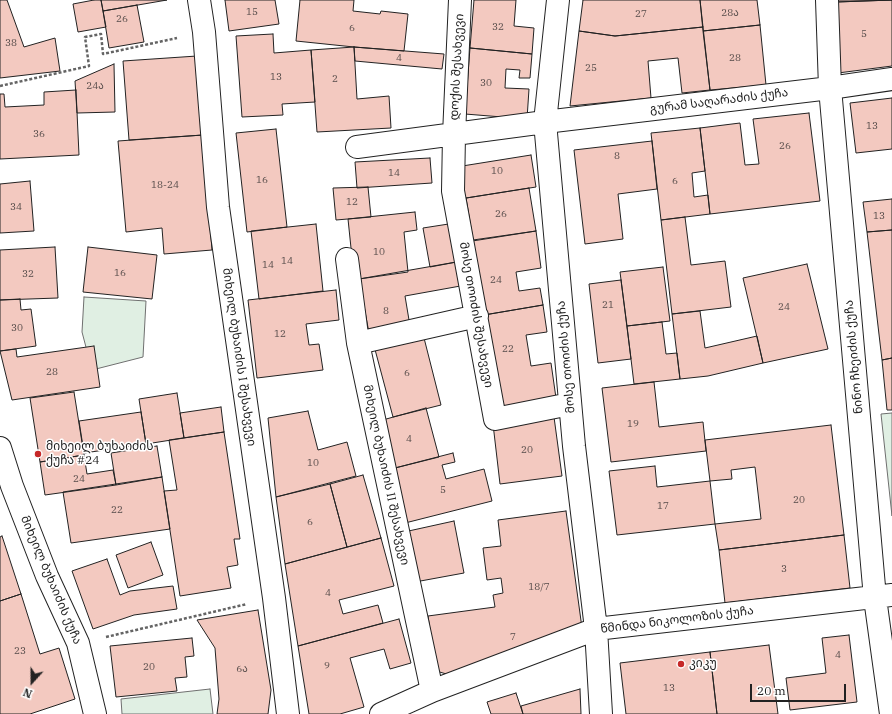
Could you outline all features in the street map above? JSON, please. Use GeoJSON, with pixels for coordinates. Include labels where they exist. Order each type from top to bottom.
{"type":"FeatureCollection","features":[{"type":"Feature","properties":{"kind":"street","name":"მიხეილ ბუხაიძის I შესახვევი"},"geometry":{"type":"LineString","coordinates":[[199,0],[204,32],[218,207],[274,598],[288,714]]}},
{"type":"Feature","properties":{"kind":"street","name":"დოქის შესახვევი"},"geometry":{"type":"LineString","coordinates":[[454,135],[460,0]]}},
{"type":"Feature","properties":{"kind":"street","name":"მოსე თოიძის ქუჩა"},"geometry":{"type":"LineString","coordinates":[[558,0],[545,122],[574,446],[596,629],[601,714]]}},
{"type":"Feature","properties":{"kind":"street","name":"ნინო ჩხეიძის ქუჩა"},"geometry":{"type":"LineString","coordinates":[[827,0],[830,88],[884,596],[891,714]]}},
{"type":"Feature","properties":{"kind":"street","name":"გურამ საღარაძის ქუჩა"},"geometry":{"type":"LineString","coordinates":[[357,147],[892,79]]}},
{"type":"Feature","properties":{"kind":"street","name":"მოსე თოიძის შესახვევი"},"geometry":{"type":"LineString","coordinates":[[454,135],[453,191],[495,419],[570,404]]}},
{"type":"Feature","properties":{"kind":"street","name":"მიხეილ ბუხაიძის II შესახვევი"},"geometry":{"type":"LineString","coordinates":[[347,259],[358,343],[432,690]]}},
{"type":"Feature","properties":{"kind":"street"},"geometry":{"type":"LineString","coordinates":[[358,343],[477,316]]}},
{"type":"Feature","properties":{"kind":"street","name":"მიხეილ ბუხაიძის ქუჩა"},"geometry":{"type":"LineString","coordinates":[[0,448],[12,486],[47,576],[78,643],[95,714]]}},
{"type":"Feature","properties":{"kind":"street","name":"წმინდა ნიკოლოზის ქუჩა"},"geometry":{"type":"LineString","coordinates":[[381,714],[432,690],[596,629],[884,596]]}},
{"type":"Feature","properties":{"kind":"path"},"geometry":{"type":"LineString","coordinates":[[0,86],[89,66],[85,37],[101,34],[103,54],[204,32]]}},
{"type":"Feature","properties":{"kind":"path"},"geometry":{"type":"LineString","coordinates":[[78,643],[274,598]]}},
{"type":"Feature","properties":{"kind":"green space"},"geometry":{"type":"Polygon","coordinates":[[[84,297],[146,301],[143,357],[92,370],[82,332],[84,297]]]}},
{"type":"Feature","properties":{"kind":"green space"},"geometry":{"type":"Polygon","coordinates":[[[892,413],[892,516],[881,414],[892,413]]]}},
{"type":"Feature","properties":{"kind":"green space"},"geometry":{"type":"Polygon","coordinates":[[[210,689],[213,714],[122,714],[121,699],[210,689]]]}},
{"type":"Feature","properties":{"kind":"building"},"geometry":{"type":"Polygon","coordinates":[[[0,0],[7,0],[24,47],[55,38],[60,71],[0,78],[0,0]]]}},
{"type":"Feature","properties":{"kind":"building"},"geometry":{"type":"Polygon","coordinates":[[[101,0],[106,27],[78,32],[73,4],[101,0]]]}},
{"type":"Feature","properties":{"kind":"building"},"geometry":{"type":"Polygon","coordinates":[[[101,0],[167,0],[103,11],[101,0]]]}},
{"type":"Feature","properties":{"kind":"building"},"geometry":{"type":"Polygon","coordinates":[[[225,0],[275,0],[279,24],[229,31],[225,0]]]}},
{"type":"Feature","properties":{"kind":"building"},"geometry":{"type":"Polygon","coordinates":[[[300,0],[354,0],[353,11],[380,14],[381,11],[408,14],[404,51],[296,41],[300,0]]]}},
{"type":"Feature","properties":{"kind":"building"},"geometry":{"type":"Polygon","coordinates":[[[474,0],[516,0],[514,26],[534,28],[532,54],[470,48],[474,0]]]}},
{"type":"Feature","properties":{"kind":"building"},"geometry":{"type":"Polygon","coordinates":[[[583,0],[700,0],[703,27],[615,36],[579,31],[583,0]]]}},
{"type":"Feature","properties":{"kind":"building"},"geometry":{"type":"Polygon","coordinates":[[[700,0],[757,0],[760,25],[703,31],[700,0]]]}},
{"type":"Feature","properties":{"kind":"building"},"geometry":{"type":"Polygon","coordinates":[[[836,0],[892,0],[836,2],[836,0]]]}},
{"type":"Feature","properties":{"kind":"building"},"geometry":{"type":"Polygon","coordinates":[[[892,0],[892,66],[838,73],[836,2],[892,0]]]}},
{"type":"Feature","properties":{"kind":"building"},"geometry":{"type":"Polygon","coordinates":[[[137,5],[144,42],[109,48],[103,11],[137,5]]]}},
{"type":"Feature","properties":{"kind":"building"},"geometry":{"type":"Polygon","coordinates":[[[760,25],[766,85],[710,90],[703,31],[760,25]]]}},
{"type":"Feature","properties":{"kind":"building"},"geometry":{"type":"Polygon","coordinates":[[[703,27],[710,90],[682,93],[678,58],[648,61],[651,98],[570,106],[579,31],[615,36],[703,27]]]}},
{"type":"Feature","properties":{"kind":"building"},"geometry":{"type":"Polygon","coordinates":[[[273,34],[274,53],[311,50],[315,102],[282,104],[283,115],[242,117],[236,36],[273,34]]]}},
{"type":"Feature","properties":{"kind":"building"},"geometry":{"type":"Polygon","coordinates":[[[354,47],[357,99],[389,96],[391,128],[317,132],[311,50],[354,47]]]}},
{"type":"Feature","properties":{"kind":"building"},"geometry":{"type":"Polygon","coordinates":[[[354,47],[444,54],[442,69],[355,61],[354,47]]]}},
{"type":"Feature","properties":{"kind":"building"},"geometry":{"type":"Polygon","coordinates":[[[470,48],[532,54],[530,78],[519,78],[520,70],[506,69],[505,88],[529,89],[527,119],[465,114],[470,48]]]}},
{"type":"Feature","properties":{"kind":"building"},"geometry":{"type":"Polygon","coordinates":[[[197,56],[203,135],[129,140],[123,61],[197,56]]]}},
{"type":"Feature","properties":{"kind":"building"},"geometry":{"type":"Polygon","coordinates":[[[114,64],[115,112],[77,113],[75,81],[114,64]]]}},
{"type":"Feature","properties":{"kind":"building"},"geometry":{"type":"Polygon","coordinates":[[[76,90],[79,155],[0,159],[0,94],[4,94],[5,107],[44,105],[44,92],[76,90]]]}},
{"type":"Feature","properties":{"kind":"building"},"geometry":{"type":"Polygon","coordinates":[[[892,98],[892,149],[856,153],[850,103],[892,98]]]}},
{"type":"Feature","properties":{"kind":"building"},"geometry":{"type":"Polygon","coordinates":[[[809,113],[820,201],[710,214],[700,128],[740,123],[745,165],[759,164],[753,119],[809,113]]]}},
{"type":"Feature","properties":{"kind":"building"},"geometry":{"type":"Polygon","coordinates":[[[700,128],[705,171],[692,173],[694,197],[708,195],[710,214],[661,220],[651,133],[700,128]]]}},
{"type":"Feature","properties":{"kind":"building"},"geometry":{"type":"Polygon","coordinates":[[[276,129],[287,227],[247,232],[236,133],[276,129]]]}},
{"type":"Feature","properties":{"kind":"building"},"geometry":{"type":"Polygon","coordinates":[[[203,135],[212,250],[164,254],[162,228],[126,232],[118,141],[203,135]]]}},
{"type":"Feature","properties":{"kind":"building"},"geometry":{"type":"Polygon","coordinates":[[[652,141],[657,189],[618,194],[623,239],[585,244],[574,150],[652,141]]]}},
{"type":"Feature","properties":{"kind":"building"},"geometry":{"type":"Polygon","coordinates":[[[531,155],[536,187],[460,199],[456,167],[531,155]]]}},
{"type":"Feature","properties":{"kind":"building"},"geometry":{"type":"Polygon","coordinates":[[[430,158],[432,183],[357,188],[355,162],[430,158]]]}},
{"type":"Feature","properties":{"kind":"building"},"geometry":{"type":"Polygon","coordinates":[[[30,181],[34,231],[0,233],[0,184],[30,181]]]}},
{"type":"Feature","properties":{"kind":"building"},"geometry":{"type":"Polygon","coordinates":[[[368,187],[371,217],[336,220],[333,188],[368,187]]]}},
{"type":"Feature","properties":{"kind":"building"},"geometry":{"type":"Polygon","coordinates":[[[529,188],[536,231],[473,240],[466,198],[529,188]]]}},
{"type":"Feature","properties":{"kind":"building"},"geometry":{"type":"Polygon","coordinates":[[[892,199],[892,230],[867,232],[863,202],[892,199]]]}},
{"type":"Feature","properties":{"kind":"building"},"geometry":{"type":"Polygon","coordinates":[[[415,212],[417,230],[404,232],[408,272],[359,279],[354,277],[348,219],[415,212]]]}},
{"type":"Feature","properties":{"kind":"building"},"geometry":{"type":"Polygon","coordinates":[[[685,217],[691,265],[725,261],[731,307],[672,314],[661,220],[685,217]]]}},
{"type":"Feature","properties":{"kind":"building"},"geometry":{"type":"Polygon","coordinates":[[[455,223],[462,261],[430,267],[423,228],[455,223]]]}},
{"type":"Feature","properties":{"kind":"building"},"geometry":{"type":"Polygon","coordinates":[[[316,224],[323,291],[259,299],[251,231],[316,224]]]}},
{"type":"Feature","properties":{"kind":"building"},"geometry":{"type":"Polygon","coordinates":[[[892,230],[892,358],[882,360],[867,232],[892,230]]]}},
{"type":"Feature","properties":{"kind":"building"},"geometry":{"type":"Polygon","coordinates":[[[536,231],[541,268],[516,272],[519,291],[540,288],[543,305],[484,315],[466,242],[536,231]]]}},
{"type":"Feature","properties":{"kind":"building"},"geometry":{"type":"Polygon","coordinates":[[[55,247],[58,298],[0,300],[0,250],[55,247]]]}},
{"type":"Feature","properties":{"kind":"building"},"geometry":{"type":"Polygon","coordinates":[[[88,247],[157,255],[152,299],[83,292],[88,247]]]}},
{"type":"Feature","properties":{"kind":"building"},"geometry":{"type":"Polygon","coordinates":[[[462,261],[466,285],[405,296],[410,326],[369,333],[359,279],[462,261]]]}},
{"type":"Feature","properties":{"kind":"building"},"geometry":{"type":"Polygon","coordinates":[[[807,264],[828,349],[763,363],[743,278],[807,264]]]}},
{"type":"Feature","properties":{"kind":"building"},"geometry":{"type":"Polygon","coordinates":[[[663,267],[670,321],[627,326],[620,272],[663,267]]]}},
{"type":"Feature","properties":{"kind":"building"},"geometry":{"type":"Polygon","coordinates":[[[621,280],[631,359],[598,363],[589,284],[621,280]]]}},
{"type":"Feature","properties":{"kind":"building"},"geometry":{"type":"Polygon","coordinates":[[[336,290],[339,320],[306,324],[309,345],[319,344],[323,370],[257,378],[248,300],[336,290]]]}},
{"type":"Feature","properties":{"kind":"building"},"geometry":{"type":"Polygon","coordinates":[[[20,299],[21,310],[31,309],[36,346],[0,351],[0,300],[20,299]]]}},
{"type":"Feature","properties":{"kind":"building"},"geometry":{"type":"Polygon","coordinates":[[[543,305],[547,332],[526,335],[531,366],[551,363],[557,405],[499,413],[484,315],[543,305]]]}},
{"type":"Feature","properties":{"kind":"building"},"geometry":{"type":"Polygon","coordinates":[[[700,311],[705,348],[757,336],[763,363],[708,376],[680,379],[672,314],[700,311]]]}},
{"type":"Feature","properties":{"kind":"building"},"geometry":{"type":"Polygon","coordinates":[[[662,322],[666,354],[677,353],[680,379],[634,384],[627,326],[662,322]]]}},
{"type":"Feature","properties":{"kind":"building"},"geometry":{"type":"Polygon","coordinates":[[[422,330],[441,405],[393,417],[373,342],[422,330]]]}},
{"type":"Feature","properties":{"kind":"building"},"geometry":{"type":"Polygon","coordinates":[[[94,346],[100,387],[12,400],[0,351],[16,349],[17,357],[94,346]]]}},
{"type":"Feature","properties":{"kind":"building"},"geometry":{"type":"Polygon","coordinates":[[[892,358],[892,410],[887,410],[882,360],[892,358]]]}},
{"type":"Feature","properties":{"kind":"building"},"geometry":{"type":"Polygon","coordinates":[[[654,382],[659,427],[703,422],[706,451],[611,462],[602,388],[654,382]]]}},
{"type":"Feature","properties":{"kind":"building"},"geometry":{"type":"Polygon","coordinates":[[[74,392],[84,455],[40,462],[30,398],[74,392]]]}},
{"type":"Feature","properties":{"kind":"building"},"geometry":{"type":"Polygon","coordinates":[[[177,393],[184,438],[146,444],[139,399],[177,393]]]}},
{"type":"Feature","properties":{"kind":"building"},"geometry":{"type":"Polygon","coordinates":[[[221,407],[224,432],[184,438],[180,413],[221,407]]]}},
{"type":"Feature","properties":{"kind":"building"},"geometry":{"type":"Polygon","coordinates":[[[426,408],[439,457],[391,469],[379,421],[426,408]]]}},
{"type":"Feature","properties":{"kind":"building"},"geometry":{"type":"Polygon","coordinates":[[[308,411],[318,450],[347,442],[356,476],[276,497],[268,418],[308,411]]]}},
{"type":"Feature","properties":{"kind":"building"},"geometry":{"type":"Polygon","coordinates":[[[141,412],[146,444],[84,453],[79,421],[141,412]]]}},
{"type":"Feature","properties":{"kind":"building"},"geometry":{"type":"Polygon","coordinates":[[[554,417],[562,476],[500,484],[493,424],[554,417]]]}},
{"type":"Feature","properties":{"kind":"building"},"geometry":{"type":"Polygon","coordinates":[[[831,425],[844,535],[719,550],[715,524],[761,519],[755,467],[731,470],[732,479],[710,481],[705,440],[831,425]]]}},
{"type":"Feature","properties":{"kind":"building"},"geometry":{"type":"Polygon","coordinates":[[[224,432],[240,539],[234,539],[238,565],[227,567],[231,588],[180,596],[164,491],[177,490],[169,440],[224,432]]]}},
{"type":"Feature","properties":{"kind":"building"},"geometry":{"type":"Polygon","coordinates":[[[157,446],[162,477],[116,485],[111,453],[157,446]]]}},
{"type":"Feature","properties":{"kind":"building"},"geometry":{"type":"Polygon","coordinates":[[[453,453],[455,462],[442,465],[446,479],[484,469],[492,501],[405,523],[391,469],[453,453]]]}},
{"type":"Feature","properties":{"kind":"building"},"geometry":{"type":"Polygon","coordinates":[[[84,455],[87,474],[113,470],[116,485],[45,495],[40,462],[84,455]]]}},
{"type":"Feature","properties":{"kind":"building"},"geometry":{"type":"Polygon","coordinates":[[[655,466],[657,487],[710,481],[715,524],[617,535],[609,471],[655,466]]]}},
{"type":"Feature","properties":{"kind":"building"},"geometry":{"type":"Polygon","coordinates":[[[363,475],[381,538],[347,547],[330,484],[363,475]]]}},
{"type":"Feature","properties":{"kind":"building"},"geometry":{"type":"Polygon","coordinates":[[[162,477],[170,529],[71,543],[63,492],[162,477]]]}},
{"type":"Feature","properties":{"kind":"building"},"geometry":{"type":"Polygon","coordinates":[[[330,484],[347,547],[285,564],[276,497],[330,484]]]}},
{"type":"Feature","properties":{"kind":"building"},"geometry":{"type":"Polygon","coordinates":[[[566,511],[582,628],[450,675],[436,671],[428,616],[495,607],[493,595],[503,593],[501,578],[487,580],[483,548],[501,546],[498,520],[566,511]]]}},
{"type":"Feature","properties":{"kind":"building"},"geometry":{"type":"Polygon","coordinates":[[[454,521],[464,573],[415,582],[404,532],[454,521]]]}},
{"type":"Feature","properties":{"kind":"building"},"geometry":{"type":"Polygon","coordinates":[[[844,535],[850,588],[725,603],[719,550],[844,535]]]}},
{"type":"Feature","properties":{"kind":"building"},"geometry":{"type":"Polygon","coordinates":[[[2,536],[21,594],[0,601],[0,537],[2,536]]]}},
{"type":"Feature","properties":{"kind":"building"},"geometry":{"type":"Polygon","coordinates":[[[381,538],[394,586],[339,600],[343,614],[378,605],[383,623],[298,646],[285,564],[381,538]]]}},
{"type":"Feature","properties":{"kind":"building"},"geometry":{"type":"Polygon","coordinates":[[[151,542],[163,575],[128,588],[116,555],[151,542]]]}},
{"type":"Feature","properties":{"kind":"building"},"geometry":{"type":"Polygon","coordinates":[[[107,559],[120,595],[130,591],[173,586],[177,609],[134,615],[93,629],[72,571],[107,559]]]}},
{"type":"Feature","properties":{"kind":"building"},"geometry":{"type":"Polygon","coordinates":[[[21,594],[40,654],[59,648],[75,699],[30,714],[0,714],[0,601],[21,594]]]}},
{"type":"Feature","properties":{"kind":"building"},"geometry":{"type":"Polygon","coordinates":[[[258,610],[271,690],[268,714],[217,714],[219,699],[215,648],[197,620],[258,610]]]}},
{"type":"Feature","properties":{"kind":"building"},"geometry":{"type":"Polygon","coordinates":[[[399,619],[411,663],[390,669],[384,649],[350,658],[364,707],[340,714],[309,714],[298,646],[399,619]]]}},
{"type":"Feature","properties":{"kind":"building"},"geometry":{"type":"Polygon","coordinates":[[[849,635],[857,702],[790,710],[786,678],[826,673],[822,638],[849,635]]]}},
{"type":"Feature","properties":{"kind":"building"},"geometry":{"type":"Polygon","coordinates":[[[192,638],[194,656],[185,657],[187,677],[175,678],[177,691],[116,697],[110,646],[192,638]]]}},
{"type":"Feature","properties":{"kind":"building"},"geometry":{"type":"Polygon","coordinates":[[[769,645],[778,714],[717,714],[710,652],[769,645]]]}},
{"type":"Feature","properties":{"kind":"building"},"geometry":{"type":"Polygon","coordinates":[[[710,652],[717,714],[626,714],[620,663],[710,652]]]}},
{"type":"Feature","properties":{"kind":"building"},"geometry":{"type":"Polygon","coordinates":[[[580,689],[581,714],[523,714],[521,706],[580,689]]]}},
{"type":"Feature","properties":{"kind":"building"},"geometry":{"type":"Polygon","coordinates":[[[516,693],[523,714],[491,714],[487,702],[516,693]]]}},
{"type":"Feature","properties":{"kind":"place","name":"მიხეილ ბუხაიძის ქუჩა #24"},"geometry":{"type":"Point","coordinates":[38,454]}},
{"type":"Feature","properties":{"kind":"place","name":"კიკუ"},"geometry":{"type":"Point","coordinates":[681,664]}}]}
